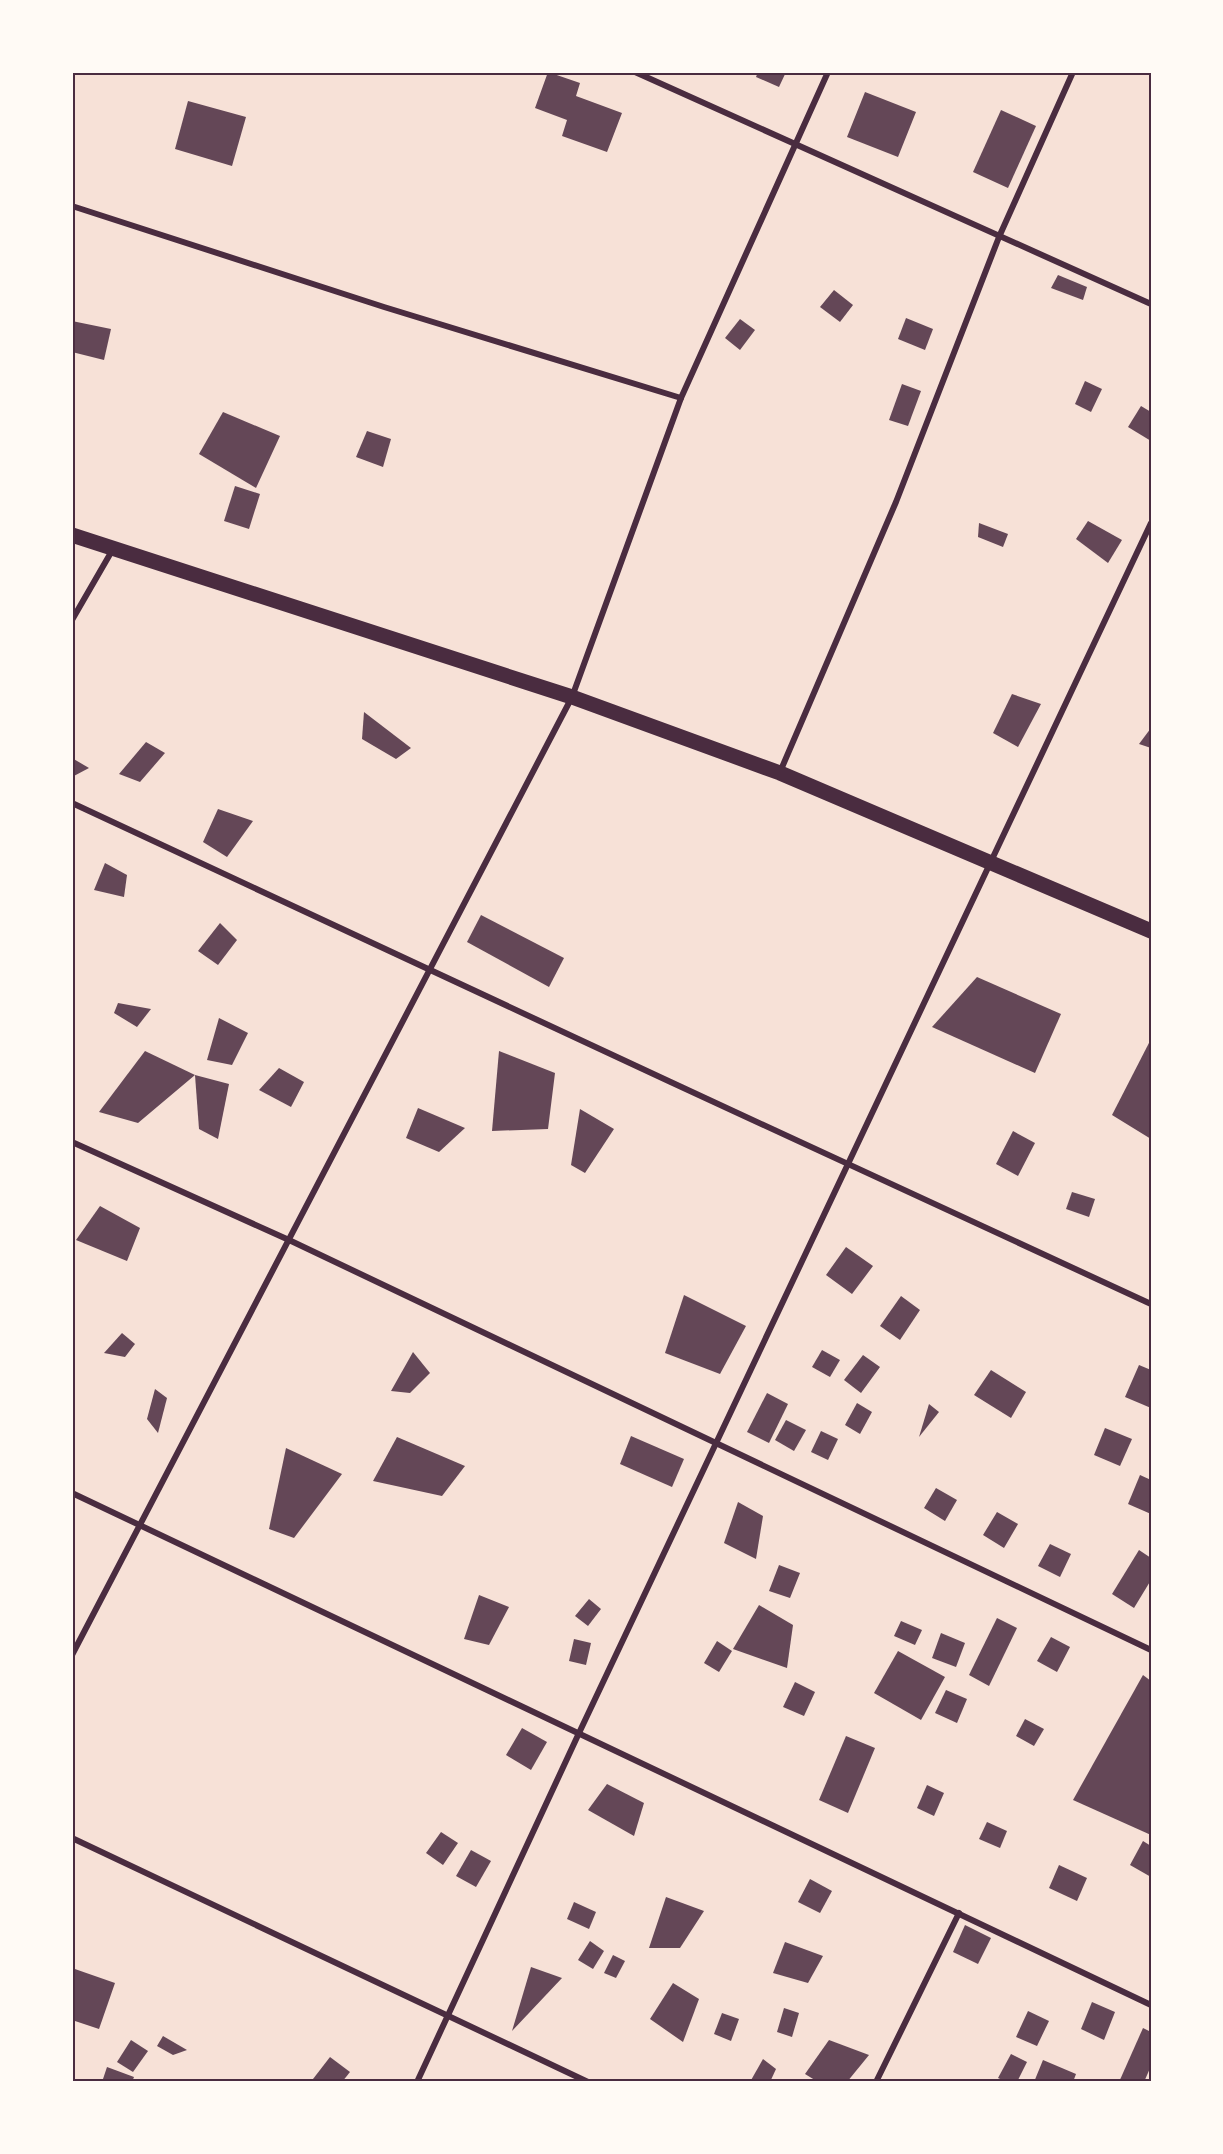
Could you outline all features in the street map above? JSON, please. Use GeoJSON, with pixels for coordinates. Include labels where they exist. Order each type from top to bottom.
{"type":"FeatureCollection","features":[{"type":"Feature","properties":{"kind":"main road"},"geometry":{"type":"LineString","coordinates":[[72,535],[572,697],[780,773],[1151,931]]}},
{"type":"Feature","properties":{"kind":"street"},"geometry":{"type":"LineString","coordinates":[[635,72],[1151,304]]}},
{"type":"Feature","properties":{"kind":"street"},"geometry":{"type":"LineString","coordinates":[[72,1655],[572,697],[681,398],[828,72]]}},
{"type":"Feature","properties":{"kind":"street"},"geometry":{"type":"LineString","coordinates":[[780,773],[896,502],[999,237],[1073,72]]}},
{"type":"Feature","properties":{"kind":"street"},"geometry":{"type":"LineString","coordinates":[[72,206],[384,307],[681,398]]}},
{"type":"Feature","properties":{"kind":"street"},"geometry":{"type":"LineString","coordinates":[[417,2082],[715,1444],[1151,523]]}},
{"type":"Feature","properties":{"kind":"street"},"geometry":{"type":"LineString","coordinates":[[72,620],[114,549]]}},
{"type":"Feature","properties":{"kind":"street"},"geometry":{"type":"LineString","coordinates":[[72,803],[431,968],[847,1165],[1151,1304]]}},
{"type":"Feature","properties":{"kind":"street"},"geometry":{"type":"LineString","coordinates":[[72,1142],[289,1240],[715,1444],[1047,1598],[1151,1650]]}},
{"type":"Feature","properties":{"kind":"street"},"geometry":{"type":"LineString","coordinates":[[72,1493],[1151,2005]]}},
{"type":"Feature","properties":{"kind":"street"},"geometry":{"type":"LineString","coordinates":[[72,1838],[588,2082]]}},
{"type":"Feature","properties":{"kind":"street"},"geometry":{"type":"LineString","coordinates":[[876,2082],[959,1913]]}},
{"type":"Feature","properties":{"kind":"building"},"geometry":{"type":"Polygon","coordinates":[[[548,72],[580,83],[576,96],[622,113],[607,152],[562,136],[567,120],[535,108],[548,72]]]}},
{"type":"Feature","properties":{"kind":"building"},"geometry":{"type":"Polygon","coordinates":[[[758,72],[786,72],[779,87],[756,77],[758,72]]]}},
{"type":"Feature","properties":{"kind":"building"},"geometry":{"type":"Polygon","coordinates":[[[865,92],[916,112],[898,157],[847,137],[865,92]]]}},
{"type":"Feature","properties":{"kind":"building"},"geometry":{"type":"Polygon","coordinates":[[[188,101],[246,117],[232,166],[175,149],[188,101]]]}},
{"type":"Feature","properties":{"kind":"building"},"geometry":{"type":"Polygon","coordinates":[[[1001,110],[1036,126],[1008,188],[973,172],[1001,110]]]}},
{"type":"Feature","properties":{"kind":"building"},"geometry":{"type":"Polygon","coordinates":[[[1058,275],[1087,287],[1083,300],[1051,288],[1058,275]]]}},
{"type":"Feature","properties":{"kind":"building"},"geometry":{"type":"Polygon","coordinates":[[[834,290],[853,305],[840,322],[820,307],[834,290]]]}},
{"type":"Feature","properties":{"kind":"building"},"geometry":{"type":"Polygon","coordinates":[[[906,318],[933,329],[925,350],[898,339],[906,318]]]}},
{"type":"Feature","properties":{"kind":"building"},"geometry":{"type":"Polygon","coordinates":[[[740,319],[755,330],[740,350],[725,338],[740,319]]]}},
{"type":"Feature","properties":{"kind":"building"},"geometry":{"type":"Polygon","coordinates":[[[72,321],[111,329],[104,360],[72,352],[72,321]]]}},
{"type":"Feature","properties":{"kind":"building"},"geometry":{"type":"Polygon","coordinates":[[[1085,381],[1102,389],[1091,412],[1075,404],[1085,381]]]}},
{"type":"Feature","properties":{"kind":"building"},"geometry":{"type":"Polygon","coordinates":[[[902,384],[921,391],[908,426],[889,420],[902,384]]]}},
{"type":"Feature","properties":{"kind":"building"},"geometry":{"type":"Polygon","coordinates":[[[1141,406],[1151,412],[1151,441],[1128,427],[1141,406]]]}},
{"type":"Feature","properties":{"kind":"building"},"geometry":{"type":"Polygon","coordinates":[[[223,412],[280,436],[256,488],[199,454],[223,412]]]}},
{"type":"Feature","properties":{"kind":"building"},"geometry":{"type":"Polygon","coordinates":[[[367,431],[391,439],[383,467],[356,457],[367,431]]]}},
{"type":"Feature","properties":{"kind":"building"},"geometry":{"type":"Polygon","coordinates":[[[235,486],[260,494],[249,529],[224,521],[235,486]]]}},
{"type":"Feature","properties":{"kind":"building"},"geometry":{"type":"Polygon","coordinates":[[[1088,521],[1122,540],[1108,563],[1076,539],[1088,521]]]}},
{"type":"Feature","properties":{"kind":"building"},"geometry":{"type":"Polygon","coordinates":[[[979,523],[1008,534],[1003,547],[978,537],[979,523]]]}},
{"type":"Feature","properties":{"kind":"building"},"geometry":{"type":"Polygon","coordinates":[[[1012,694],[1041,704],[1018,747],[993,733],[1012,694]]]}},
{"type":"Feature","properties":{"kind":"building"},"geometry":{"type":"Polygon","coordinates":[[[364,712],[411,748],[396,759],[362,739],[364,712]]]}},
{"type":"Feature","properties":{"kind":"building"},"geometry":{"type":"Polygon","coordinates":[[[1151,728],[1151,748],[1139,744],[1151,728]]]}},
{"type":"Feature","properties":{"kind":"building"},"geometry":{"type":"Polygon","coordinates":[[[146,742],[165,753],[140,782],[119,774],[146,742]]]}},
{"type":"Feature","properties":{"kind":"building"},"geometry":{"type":"Polygon","coordinates":[[[72,758],[89,768],[72,777],[72,758]]]}},
{"type":"Feature","properties":{"kind":"building"},"geometry":{"type":"Polygon","coordinates":[[[218,809],[253,821],[227,857],[203,842],[218,809]]]}},
{"type":"Feature","properties":{"kind":"building"},"geometry":{"type":"Polygon","coordinates":[[[105,863],[127,875],[124,897],[94,890],[105,863]]]}},
{"type":"Feature","properties":{"kind":"building"},"geometry":{"type":"Polygon","coordinates":[[[481,915],[564,958],[549,987],[467,942],[481,915]]]}},
{"type":"Feature","properties":{"kind":"building"},"geometry":{"type":"Polygon","coordinates":[[[220,923],[237,940],[218,965],[198,951],[220,923]]]}},
{"type":"Feature","properties":{"kind":"building"},"geometry":{"type":"Polygon","coordinates":[[[977,977],[1061,1014],[1035,1073],[932,1027],[977,977]]]}},
{"type":"Feature","properties":{"kind":"building"},"geometry":{"type":"Polygon","coordinates":[[[118,1003],[151,1009],[137,1027],[114,1013],[118,1003]]]}},
{"type":"Feature","properties":{"kind":"building"},"geometry":{"type":"Polygon","coordinates":[[[219,1018],[248,1033],[232,1065],[207,1060],[219,1018]]]}},
{"type":"Feature","properties":{"kind":"building"},"geometry":{"type":"Polygon","coordinates":[[[1151,1039],[1151,1139],[1112,1115],[1151,1039]]]}},
{"type":"Feature","properties":{"kind":"building"},"geometry":{"type":"Polygon","coordinates":[[[145,1051],[195,1075],[138,1123],[99,1112],[145,1051]]]}},
{"type":"Feature","properties":{"kind":"building"},"geometry":{"type":"Polygon","coordinates":[[[499,1051],[555,1073],[548,1129],[492,1131],[499,1051]]]}},
{"type":"Feature","properties":{"kind":"building"},"geometry":{"type":"Polygon","coordinates":[[[279,1068],[304,1082],[291,1107],[259,1090],[279,1068]]]}},
{"type":"Feature","properties":{"kind":"building"},"geometry":{"type":"Polygon","coordinates":[[[195,1075],[229,1084],[218,1139],[199,1129],[195,1075]]]}},
{"type":"Feature","properties":{"kind":"building"},"geometry":{"type":"Polygon","coordinates":[[[418,1108],[465,1128],[439,1152],[406,1138],[418,1108]]]}},
{"type":"Feature","properties":{"kind":"building"},"geometry":{"type":"Polygon","coordinates":[[[580,1109],[614,1129],[585,1173],[571,1165],[580,1109]]]}},
{"type":"Feature","properties":{"kind":"building"},"geometry":{"type":"Polygon","coordinates":[[[1013,1131],[1035,1143],[1018,1176],[996,1164],[1013,1131]]]}},
{"type":"Feature","properties":{"kind":"building"},"geometry":{"type":"Polygon","coordinates":[[[1072,1192],[1095,1199],[1089,1217],[1066,1209],[1072,1192]]]}},
{"type":"Feature","properties":{"kind":"building"},"geometry":{"type":"Polygon","coordinates":[[[100,1206],[140,1228],[127,1261],[76,1240],[100,1206]]]}},
{"type":"Feature","properties":{"kind":"building"},"geometry":{"type":"Polygon","coordinates":[[[846,1247],[873,1266],[852,1294],[826,1275],[846,1247]]]}},
{"type":"Feature","properties":{"kind":"building"},"geometry":{"type":"Polygon","coordinates":[[[684,1295],[746,1326],[720,1374],[665,1353],[684,1295]]]}},
{"type":"Feature","properties":{"kind":"building"},"geometry":{"type":"Polygon","coordinates":[[[901,1296],[920,1310],[900,1340],[880,1326],[901,1296]]]}},
{"type":"Feature","properties":{"kind":"building"},"geometry":{"type":"Polygon","coordinates":[[[122,1333],[135,1344],[125,1357],[104,1353],[122,1333]]]}},
{"type":"Feature","properties":{"kind":"building"},"geometry":{"type":"Polygon","coordinates":[[[822,1350],[840,1360],[830,1377],[812,1367],[822,1350]]]}},
{"type":"Feature","properties":{"kind":"building"},"geometry":{"type":"Polygon","coordinates":[[[413,1352],[430,1373],[410,1393],[391,1391],[413,1352]]]}},
{"type":"Feature","properties":{"kind":"building"},"geometry":{"type":"Polygon","coordinates":[[[863,1355],[880,1367],[861,1393],[844,1380],[863,1355]]]}},
{"type":"Feature","properties":{"kind":"building"},"geometry":{"type":"Polygon","coordinates":[[[1139,1365],[1151,1370],[1151,1408],[1125,1397],[1139,1365]]]}},
{"type":"Feature","properties":{"kind":"building"},"geometry":{"type":"Polygon","coordinates":[[[991,1370],[1026,1392],[1011,1418],[974,1395],[991,1370]]]}},
{"type":"Feature","properties":{"kind":"building"},"geometry":{"type":"Polygon","coordinates":[[[155,1389],[167,1398],[158,1433],[147,1419],[155,1389]]]}},
{"type":"Feature","properties":{"kind":"building"},"geometry":{"type":"Polygon","coordinates":[[[767,1393],[788,1404],[769,1443],[747,1432],[767,1393]]]}},
{"type":"Feature","properties":{"kind":"building"},"geometry":{"type":"Polygon","coordinates":[[[857,1403],[872,1412],[860,1434],[845,1425],[857,1403]]]}},
{"type":"Feature","properties":{"kind":"building"},"geometry":{"type":"Polygon","coordinates":[[[929,1404],[939,1412],[919,1437],[929,1404]]]}},
{"type":"Feature","properties":{"kind":"building"},"geometry":{"type":"Polygon","coordinates":[[[786,1420],[806,1430],[794,1451],[775,1440],[786,1420]]]}},
{"type":"Feature","properties":{"kind":"building"},"geometry":{"type":"Polygon","coordinates":[[[1105,1428],[1132,1439],[1120,1466],[1094,1455],[1105,1428]]]}},
{"type":"Feature","properties":{"kind":"building"},"geometry":{"type":"Polygon","coordinates":[[[821,1431],[838,1439],[828,1460],[811,1452],[821,1431]]]}},
{"type":"Feature","properties":{"kind":"building"},"geometry":{"type":"Polygon","coordinates":[[[631,1436],[684,1459],[672,1487],[620,1464],[631,1436]]]}},
{"type":"Feature","properties":{"kind":"building"},"geometry":{"type":"Polygon","coordinates":[[[397,1437],[465,1466],[442,1496],[373,1481],[397,1437]]]}},
{"type":"Feature","properties":{"kind":"building"},"geometry":{"type":"Polygon","coordinates":[[[286,1448],[342,1474],[294,1538],[269,1529],[286,1448]]]}},
{"type":"Feature","properties":{"kind":"building"},"geometry":{"type":"Polygon","coordinates":[[[1140,1475],[1151,1480],[1151,1514],[1128,1504],[1140,1475]]]}},
{"type":"Feature","properties":{"kind":"building"},"geometry":{"type":"Polygon","coordinates":[[[936,1488],[957,1500],[945,1521],[924,1508],[936,1488]]]}},
{"type":"Feature","properties":{"kind":"building"},"geometry":{"type":"Polygon","coordinates":[[[738,1502],[763,1516],[756,1559],[724,1543],[738,1502]]]}},
{"type":"Feature","properties":{"kind":"building"},"geometry":{"type":"Polygon","coordinates":[[[997,1512],[1018,1524],[1004,1548],[983,1535],[997,1512]]]}},
{"type":"Feature","properties":{"kind":"building"},"geometry":{"type":"Polygon","coordinates":[[[1050,1544],[1071,1554],[1060,1577],[1038,1566],[1050,1544]]]}},
{"type":"Feature","properties":{"kind":"building"},"geometry":{"type":"Polygon","coordinates":[[[1139,1550],[1151,1558],[1151,1580],[1134,1608],[1112,1594],[1139,1550]]]}},
{"type":"Feature","properties":{"kind":"building"},"geometry":{"type":"Polygon","coordinates":[[[779,1565],[800,1573],[790,1598],[769,1591],[779,1565]]]}},
{"type":"Feature","properties":{"kind":"building"},"geometry":{"type":"Polygon","coordinates":[[[479,1595],[509,1607],[489,1645],[464,1639],[479,1595]]]}},
{"type":"Feature","properties":{"kind":"building"},"geometry":{"type":"Polygon","coordinates":[[[589,1599],[601,1609],[588,1626],[575,1616],[589,1599]]]}},
{"type":"Feature","properties":{"kind":"building"},"geometry":{"type":"Polygon","coordinates":[[[759,1605],[793,1625],[787,1668],[733,1649],[759,1605]]]}},
{"type":"Feature","properties":{"kind":"building"},"geometry":{"type":"Polygon","coordinates":[[[997,1618],[1017,1628],[989,1686],[969,1675],[997,1618]]]}},
{"type":"Feature","properties":{"kind":"building"},"geometry":{"type":"Polygon","coordinates":[[[901,1621],[922,1630],[915,1645],[894,1636],[901,1621]]]}},
{"type":"Feature","properties":{"kind":"building"},"geometry":{"type":"Polygon","coordinates":[[[941,1633],[965,1643],[956,1667],[932,1658],[941,1633]]]}},
{"type":"Feature","properties":{"kind":"building"},"geometry":{"type":"Polygon","coordinates":[[[1051,1637],[1070,1647],[1057,1672],[1037,1661],[1051,1637]]]}},
{"type":"Feature","properties":{"kind":"building"},"geometry":{"type":"Polygon","coordinates":[[[574,1639],[591,1643],[586,1665],[569,1661],[574,1639]]]}},
{"type":"Feature","properties":{"kind":"building"},"geometry":{"type":"Polygon","coordinates":[[[717,1641],[732,1651],[719,1672],[704,1663],[717,1641]]]}},
{"type":"Feature","properties":{"kind":"building"},"geometry":{"type":"Polygon","coordinates":[[[898,1651],[945,1677],[921,1720],[874,1693],[898,1651]]]}},
{"type":"Feature","properties":{"kind":"building"},"geometry":{"type":"Polygon","coordinates":[[[1143,1675],[1151,1681],[1151,1835],[1073,1800],[1143,1675]]]}},
{"type":"Feature","properties":{"kind":"building"},"geometry":{"type":"Polygon","coordinates":[[[795,1682],[815,1692],[804,1716],[783,1707],[795,1682]]]}},
{"type":"Feature","properties":{"kind":"building"},"geometry":{"type":"Polygon","coordinates":[[[946,1690],[967,1699],[957,1723],[935,1713],[946,1690]]]}},
{"type":"Feature","properties":{"kind":"building"},"geometry":{"type":"Polygon","coordinates":[[[1025,1719],[1044,1729],[1034,1746],[1016,1736],[1025,1719]]]}},
{"type":"Feature","properties":{"kind":"building"},"geometry":{"type":"Polygon","coordinates":[[[522,1728],[547,1742],[531,1770],[506,1755],[522,1728]]]}},
{"type":"Feature","properties":{"kind":"building"},"geometry":{"type":"Polygon","coordinates":[[[846,1736],[875,1748],[848,1813],[819,1800],[846,1736]]]}},
{"type":"Feature","properties":{"kind":"building"},"geometry":{"type":"Polygon","coordinates":[[[607,1784],[644,1803],[634,1836],[588,1810],[607,1784]]]}},
{"type":"Feature","properties":{"kind":"building"},"geometry":{"type":"Polygon","coordinates":[[[927,1785],[944,1793],[934,1816],[917,1808],[927,1785]]]}},
{"type":"Feature","properties":{"kind":"building"},"geometry":{"type":"Polygon","coordinates":[[[987,1822],[1007,1831],[1000,1848],[979,1839],[987,1822]]]}},
{"type":"Feature","properties":{"kind":"building"},"geometry":{"type":"Polygon","coordinates":[[[441,1832],[458,1843],[443,1865],[426,1853],[441,1832]]]}},
{"type":"Feature","properties":{"kind":"building"},"geometry":{"type":"Polygon","coordinates":[[[1143,1841],[1151,1846],[1151,1877],[1130,1865],[1143,1841]]]}},
{"type":"Feature","properties":{"kind":"building"},"geometry":{"type":"Polygon","coordinates":[[[471,1850],[491,1861],[476,1887],[456,1876],[471,1850]]]}},
{"type":"Feature","properties":{"kind":"building"},"geometry":{"type":"Polygon","coordinates":[[[1059,1865],[1087,1878],[1077,1901],[1049,1888],[1059,1865]]]}},
{"type":"Feature","properties":{"kind":"building"},"geometry":{"type":"Polygon","coordinates":[[[810,1879],[832,1891],[820,1913],[798,1902],[810,1879]]]}},
{"type":"Feature","properties":{"kind":"building"},"geometry":{"type":"Polygon","coordinates":[[[666,1897],[704,1911],[680,1948],[649,1948],[666,1897]]]}},
{"type":"Feature","properties":{"kind":"building"},"geometry":{"type":"Polygon","coordinates":[[[574,1902],[596,1912],[589,1929],[567,1919],[574,1902]]]}},
{"type":"Feature","properties":{"kind":"building"},"geometry":{"type":"Polygon","coordinates":[[[965,1925],[991,1938],[978,1964],[953,1952],[965,1925]]]}},
{"type":"Feature","properties":{"kind":"building"},"geometry":{"type":"Polygon","coordinates":[[[590,1941],[604,1951],[593,1969],[578,1960],[590,1941]]]}},
{"type":"Feature","properties":{"kind":"building"},"geometry":{"type":"Polygon","coordinates":[[[785,1942],[823,1956],[808,1983],[773,1973],[785,1942]]]}},
{"type":"Feature","properties":{"kind":"building"},"geometry":{"type":"Polygon","coordinates":[[[613,1955],[625,1961],[616,1978],[604,1973],[613,1955]]]}},
{"type":"Feature","properties":{"kind":"building"},"geometry":{"type":"Polygon","coordinates":[[[531,1967],[562,1978],[512,2031],[531,1967]]]}},
{"type":"Feature","properties":{"kind":"building"},"geometry":{"type":"Polygon","coordinates":[[[72,1968],[115,1983],[99,2029],[72,2020],[72,1968]]]}},
{"type":"Feature","properties":{"kind":"building"},"geometry":{"type":"Polygon","coordinates":[[[673,1983],[699,1999],[683,2042],[650,2019],[673,1983]]]}},
{"type":"Feature","properties":{"kind":"building"},"geometry":{"type":"Polygon","coordinates":[[[1092,2002],[1115,2012],[1104,2040],[1081,2029],[1092,2002]]]}},
{"type":"Feature","properties":{"kind":"building"},"geometry":{"type":"Polygon","coordinates":[[[784,2008],[799,2013],[792,2037],[777,2032],[784,2008]]]}},
{"type":"Feature","properties":{"kind":"building"},"geometry":{"type":"Polygon","coordinates":[[[1028,2011],[1049,2021],[1037,2046],[1016,2037],[1028,2011]]]}},
{"type":"Feature","properties":{"kind":"building"},"geometry":{"type":"Polygon","coordinates":[[[722,2013],[739,2019],[731,2041],[714,2034],[722,2013]]]}},
{"type":"Feature","properties":{"kind":"building"},"geometry":{"type":"Polygon","coordinates":[[[1143,2028],[1151,2032],[1151,2066],[1144,2082],[1119,2082],[1143,2028]]]}},
{"type":"Feature","properties":{"kind":"building"},"geometry":{"type":"Polygon","coordinates":[[[163,2036],[187,2050],[173,2055],[157,2046],[163,2036]]]}},
{"type":"Feature","properties":{"kind":"building"},"geometry":{"type":"Polygon","coordinates":[[[131,2040],[148,2051],[133,2072],[117,2062],[131,2040]]]}},
{"type":"Feature","properties":{"kind":"building"},"geometry":{"type":"Polygon","coordinates":[[[829,2040],[869,2055],[847,2082],[818,2082],[805,2074],[829,2040]]]}},
{"type":"Feature","properties":{"kind":"building"},"geometry":{"type":"Polygon","coordinates":[[[1011,2054],[1027,2062],[1017,2082],[1007,2082],[998,2078],[1011,2054]]]}},
{"type":"Feature","properties":{"kind":"building"},"geometry":{"type":"Polygon","coordinates":[[[330,2057],[350,2072],[342,2082],[316,2082],[313,2079],[330,2057]]]}},
{"type":"Feature","properties":{"kind":"building"},"geometry":{"type":"Polygon","coordinates":[[[763,2059],[776,2069],[770,2082],[750,2082],[763,2059]]]}},
{"type":"Feature","properties":{"kind":"building"},"geometry":{"type":"Polygon","coordinates":[[[1043,2060],[1076,2074],[1073,2082],[1034,2082],[1043,2060]]]}},
{"type":"Feature","properties":{"kind":"building"},"geometry":{"type":"Polygon","coordinates":[[[107,2067],[134,2077],[132,2082],[102,2082],[107,2067]]]}}]}
